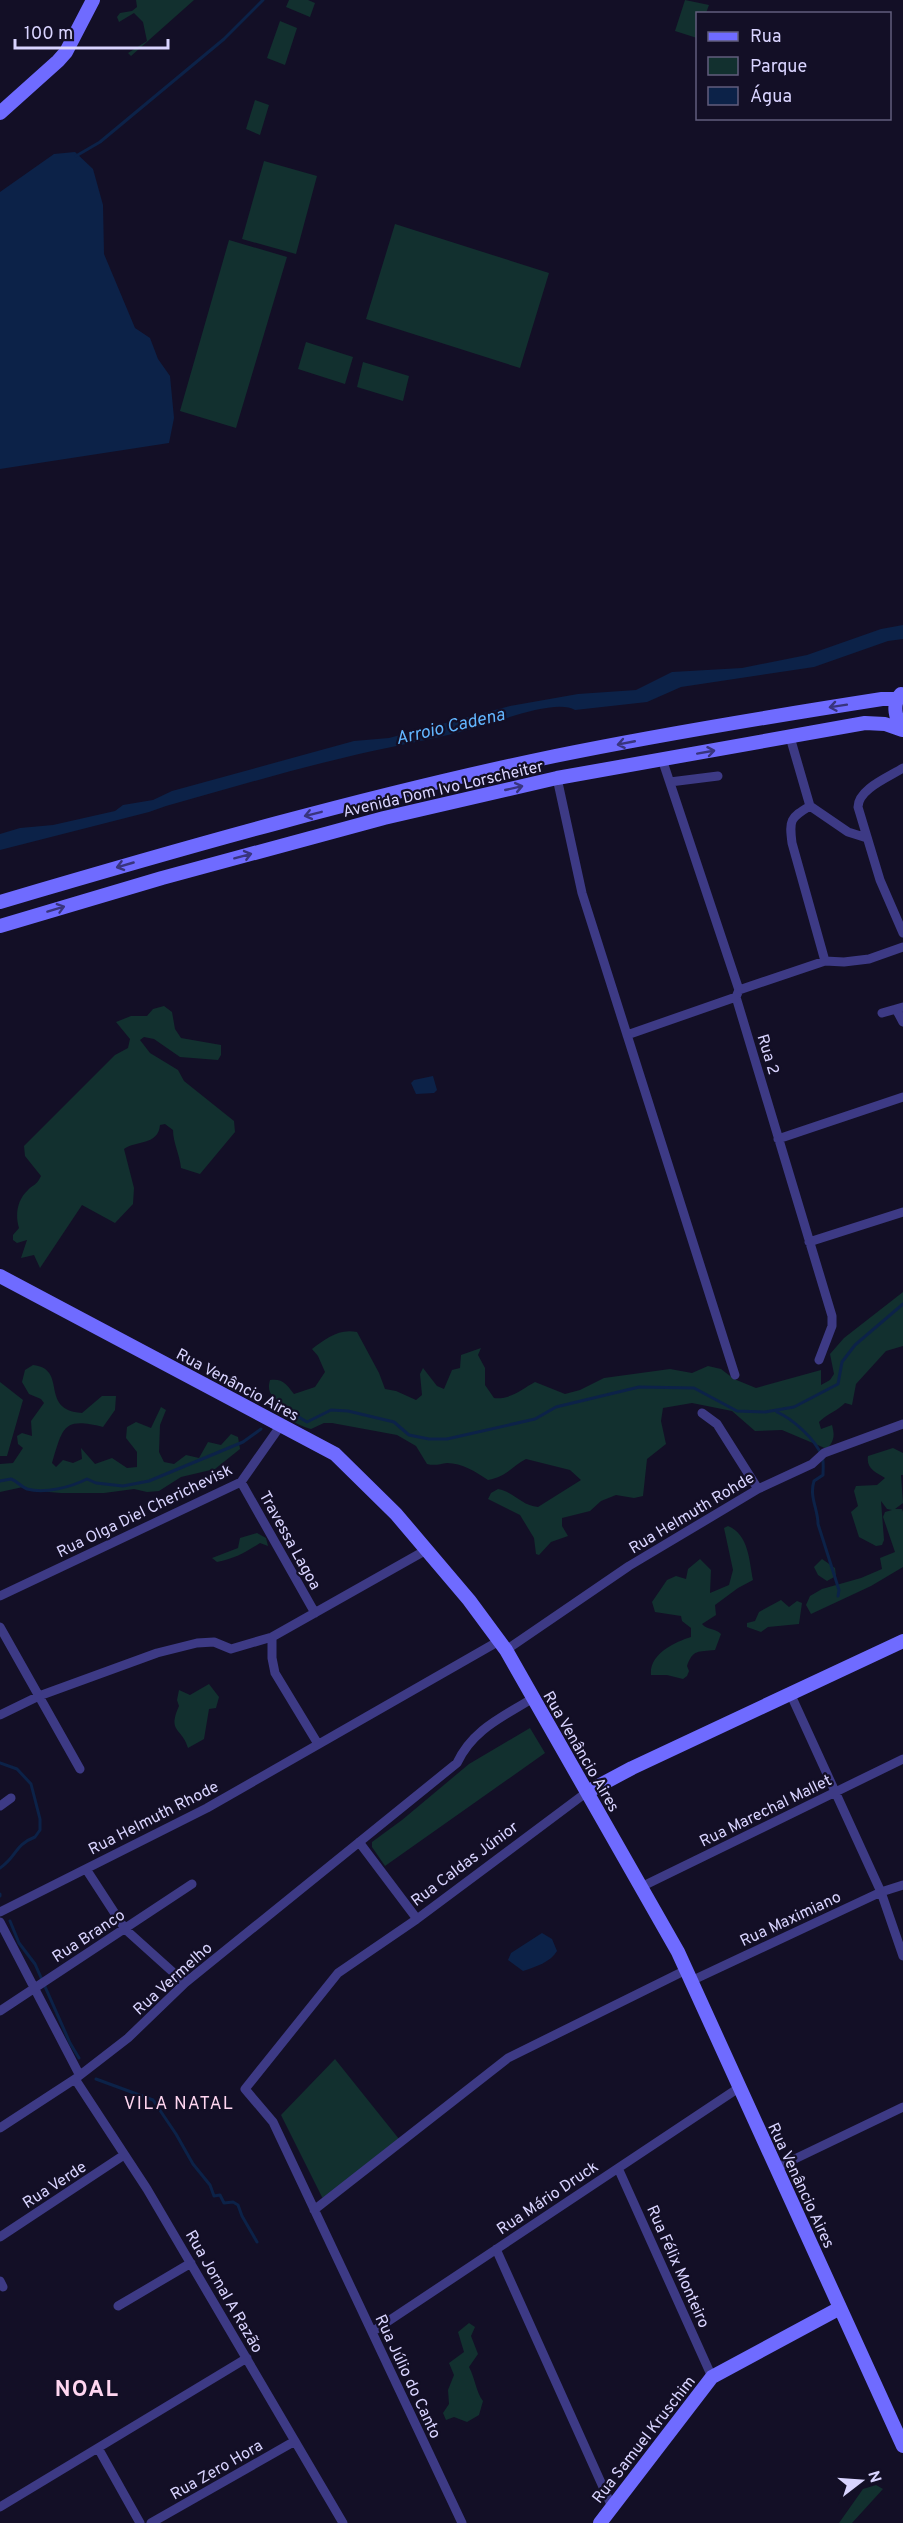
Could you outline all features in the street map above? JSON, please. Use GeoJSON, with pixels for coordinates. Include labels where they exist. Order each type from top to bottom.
{"type":"FeatureCollection","features":[{"type":"Feature","properties":{"kind":"street"},"geometry":{"type":"LineString","coordinates":[[0,113],[58,62],[66,52],[93,0]]}},
{"type":"Feature","properties":{"kind":"street","name":"Avenida Dom Ivo Lorscheiter"},"geometry":{"type":"LineString","coordinates":[[900,696],[895,708],[902,730]]}},
{"type":"Feature","properties":{"kind":"street","name":"Avenida Dom Ivo Lorscheiter"},"geometry":{"type":"LineString","coordinates":[[0,902],[263,826],[554,757],[900,696]]}},
{"type":"Feature","properties":{"kind":"street","name":"Avenida Dom Ivo Lorscheiter"},"geometry":{"type":"LineString","coordinates":[[0,926],[162,878],[384,818],[557,778],[873,723],[902,730]]}},
{"type":"Feature","properties":{"kind":"street"},"geometry":{"type":"LineString","coordinates":[[790,737],[810,806],[848,832],[867,838]]}},
{"type":"Feature","properties":{"kind":"street","name":"Rua 2"},"geometry":{"type":"LineString","coordinates":[[662,759],[737,993],[832,1316],[832,1326],[819,1360]]}},
{"type":"Feature","properties":{"kind":"street"},"geometry":{"type":"LineString","coordinates":[[903,768],[864,793],[858,800],[880,880],[903,933]]}},
{"type":"Feature","properties":{"kind":"street"},"geometry":{"type":"LineString","coordinates":[[670,782],[718,776]]}},
{"type":"Feature","properties":{"kind":"street"},"geometry":{"type":"LineString","coordinates":[[557,778],[582,893],[735,1375]]}},
{"type":"Feature","properties":{"kind":"street"},"geometry":{"type":"LineString","coordinates":[[810,806],[793,816],[790,826],[825,961]]}},
{"type":"Feature","properties":{"kind":"street"},"geometry":{"type":"LineString","coordinates":[[627,1035],[825,961],[844,962],[869,959],[903,947]]}},
{"type":"Feature","properties":{"kind":"street"},"geometry":{"type":"LineString","coordinates":[[882,1013],[900,1008],[903,1022]]}},
{"type":"Feature","properties":{"kind":"street"},"geometry":{"type":"LineString","coordinates":[[778,1138],[903,1097]]}},
{"type":"Feature","properties":{"kind":"street"},"geometry":{"type":"LineString","coordinates":[[810,1242],[903,1212]]}},
{"type":"Feature","properties":{"kind":"street","name":"Rua Venâncio Aires"},"geometry":{"type":"LineString","coordinates":[[0,1276],[335,1454],[428,1549],[502,1645],[641,1887],[689,1976],[903,2445]]}},
{"type":"Feature","properties":{"kind":"street"},"geometry":{"type":"LineString","coordinates":[[702,1413],[717,1424],[758,1489]]}},
{"type":"Feature","properties":{"kind":"street","name":"Rua Helmuth Rohde"},"geometry":{"type":"LineString","coordinates":[[318,1744],[502,1645],[758,1489],[816,1460],[824,1453],[903,1424]]}},
{"type":"Feature","properties":{"kind":"street","name":"Rua Olga Diel Cherichevisk"},"geometry":{"type":"LineString","coordinates":[[0,1596],[241,1482],[281,1425]]}},
{"type":"Feature","properties":{"kind":"street","name":"Travessa Lagoa"},"geometry":{"type":"LineString","coordinates":[[241,1482],[315,1613]]}},
{"type":"Feature","properties":{"kind":"street"},"geometry":{"type":"LineString","coordinates":[[0,1715],[39,1696],[157,1653],[197,1643],[214,1642],[231,1649],[272,1637],[428,1549]]}},
{"type":"Feature","properties":{"kind":"street"},"geometry":{"type":"LineString","coordinates":[[0,1626],[80,1769]]}},
{"type":"Feature","properties":{"kind":"street"},"geometry":{"type":"LineString","coordinates":[[272,1637],[275,1673],[318,1744]]}},
{"type":"Feature","properties":{"kind":"street","name":"Rua Caldas Júnior"},"geometry":{"type":"LineString","coordinates":[[329,2242],[273,2122],[245,2090],[338,1973],[417,1918],[587,1792],[790,1693],[903,1641]]}},
{"type":"Feature","properties":{"kind":"street"},"geometry":{"type":"LineString","coordinates":[[790,1693],[881,1892],[903,1956]]}},
{"type":"Feature","properties":{"kind":"street","name":"Rua Vermelho"},"geometry":{"type":"LineString","coordinates":[[0,2128],[77,2077],[128,2038],[185,1983],[458,1763],[465,1746],[481,1731],[533,1698]]}},
{"type":"Feature","properties":{"kind":"street","name":"Rua Helmuth Rhode"},"geometry":{"type":"LineString","coordinates":[[0,1912],[207,1808],[318,1744]]}},
{"type":"Feature","properties":{"kind":"street","name":"Rua Marechal Mallet"},"geometry":{"type":"LineString","coordinates":[[641,1887],[903,1759]]}},
{"type":"Feature","properties":{"kind":"street"},"geometry":{"type":"LineString","coordinates":[[0,1806],[11,1798]]}},
{"type":"Feature","properties":{"kind":"street"},"geometry":{"type":"LineString","coordinates":[[359,1842],[417,1918]]}},
{"type":"Feature","properties":{"kind":"street"},"geometry":{"type":"LineString","coordinates":[[86,1869],[125,1929],[185,1983]]}},
{"type":"Feature","properties":{"kind":"street","name":"Rua Branco"},"geometry":{"type":"LineString","coordinates":[[0,2011],[192,1884]]}},
{"type":"Feature","properties":{"kind":"street","name":"Rua Maximiano"},"geometry":{"type":"LineString","coordinates":[[314,2210],[508,2058],[689,1976],[881,1892],[903,1885]]}},
{"type":"Feature","properties":{"kind":"street","name":"Rua Jornal A Razão"},"geometry":{"type":"LineString","coordinates":[[0,1922],[35,1988],[77,2077],[191,2263],[343,2523]]}},
{"type":"Feature","properties":{"kind":"street","name":"Rua Mário Druck"},"geometry":{"type":"LineString","coordinates":[[372,2332],[740,2087]]}},
{"type":"Feature","properties":{"kind":"street"},"geometry":{"type":"LineString","coordinates":[[776,2168],[903,2108]]}},
{"type":"Feature","properties":{"kind":"street","name":"Rua Verde"},"geometry":{"type":"LineString","coordinates":[[0,2237],[124,2155]]}},
{"type":"Feature","properties":{"kind":"street","name":"Rua Félix Monteiro"},"geometry":{"type":"LineString","coordinates":[[618,2168],[712,2377]]}},
{"type":"Feature","properties":{"kind":"street","name":"Rua Júlio do Canto"},"geometry":{"type":"LineString","coordinates":[[329,2242],[462,2523]]}},
{"type":"Feature","properties":{"kind":"street"},"geometry":{"type":"LineString","coordinates":[[496,2249],[612,2507]]}},
{"type":"Feature","properties":{"kind":"street"},"geometry":{"type":"LineString","coordinates":[[118,2306],[191,2263]]}},
{"type":"Feature","properties":{"kind":"street","name":"Rua Samuel Kruschim"},"geometry":{"type":"LineString","coordinates":[[600,2523],[712,2377],[840,2308]]}},
{"type":"Feature","properties":{"kind":"street"},"geometry":{"type":"LineString","coordinates":[[0,2507],[247,2358]]}},
{"type":"Feature","properties":{"kind":"street","name":"Rua Zero Hora"},"geometry":{"type":"LineString","coordinates":[[152,2523],[295,2441]]}},
{"type":"Feature","properties":{"kind":"street"},"geometry":{"type":"LineString","coordinates":[[98,2448],[140,2523]]}},
{"type":"Feature","properties":{"kind":"green space"},"geometry":{"type":"Polygon","coordinates":[[[136,0],[194,0],[131,56],[128,53],[147,41],[143,22],[134,13],[119,22],[117,17],[120,13],[132,11],[137,7],[136,0]]]}},
{"type":"Feature","properties":{"kind":"green space"},"geometry":{"type":"Polygon","coordinates":[[[289,0],[308,0],[315,3],[310,17],[286,7],[289,0]]]}},
{"type":"Feature","properties":{"kind":"green space"},"geometry":{"type":"Polygon","coordinates":[[[685,0],[709,5],[706,12],[696,12],[696,38],[675,31],[685,0]]]}},
{"type":"Feature","properties":{"kind":"green space"},"geometry":{"type":"Polygon","coordinates":[[[280,21],[297,28],[285,65],[267,58],[280,21]]]}},
{"type":"Feature","properties":{"kind":"green space"},"geometry":{"type":"Polygon","coordinates":[[[255,100],[269,105],[260,135],[246,129],[255,100]]]}},
{"type":"Feature","properties":{"kind":"green space"},"geometry":{"type":"Polygon","coordinates":[[[264,161],[317,176],[296,254],[242,239],[264,161]]]}},
{"type":"Feature","properties":{"kind":"green space"},"geometry":{"type":"Polygon","coordinates":[[[395,224],[549,273],[520,368],[366,319],[395,224]]]}},
{"type":"Feature","properties":{"kind":"green space"},"geometry":{"type":"Polygon","coordinates":[[[229,240],[287,257],[236,428],[180,411],[229,240]]]}},
{"type":"Feature","properties":{"kind":"green space"},"geometry":{"type":"Polygon","coordinates":[[[306,342],[353,357],[345,384],[298,369],[306,342]]]}},
{"type":"Feature","properties":{"kind":"green space"},"geometry":{"type":"Polygon","coordinates":[[[363,362],[409,376],[403,401],[357,387],[363,362]]]}},
{"type":"Feature","properties":{"kind":"green space"},"geometry":{"type":"Polygon","coordinates":[[[164,1006],[172,1012],[175,1029],[181,1038],[221,1045],[221,1055],[218,1060],[180,1057],[154,1039],[144,1037],[140,1040],[150,1053],[178,1070],[184,1081],[234,1121],[235,1132],[200,1174],[181,1168],[173,1130],[165,1124],[160,1125],[158,1132],[151,1139],[124,1149],[134,1188],[133,1204],[115,1223],[82,1205],[40,1268],[34,1255],[21,1258],[27,1240],[17,1243],[13,1240],[13,1235],[19,1228],[17,1213],[19,1203],[24,1194],[37,1183],[41,1176],[25,1156],[24,1146],[115,1055],[128,1048],[130,1039],[116,1022],[131,1016],[147,1016],[153,1009],[164,1006]]]}},
{"type":"Feature","properties":{"kind":"green space"},"geometry":{"type":"Polygon","coordinates":[[[903,1292],[903,1346],[886,1351],[856,1384],[852,1405],[845,1403],[819,1422],[821,1429],[832,1425],[833,1438],[827,1449],[782,1430],[755,1431],[732,1411],[692,1403],[663,1408],[661,1421],[666,1444],[647,1459],[643,1496],[634,1498],[616,1495],[601,1501],[590,1511],[562,1518],[562,1526],[568,1536],[551,1542],[539,1555],[536,1554],[534,1538],[520,1515],[488,1499],[491,1493],[498,1489],[538,1507],[581,1480],[570,1470],[526,1459],[504,1474],[488,1480],[463,1466],[447,1463],[427,1464],[416,1446],[397,1435],[332,1423],[324,1423],[311,1429],[299,1425],[289,1418],[283,1406],[269,1389],[270,1380],[284,1383],[294,1394],[315,1387],[325,1372],[312,1349],[333,1335],[350,1331],[357,1332],[385,1389],[416,1400],[422,1395],[420,1374],[423,1368],[437,1386],[444,1389],[452,1370],[460,1368],[461,1355],[481,1348],[478,1355],[485,1368],[485,1385],[494,1398],[511,1396],[535,1382],[565,1394],[580,1390],[604,1378],[670,1369],[692,1373],[708,1366],[721,1369],[734,1379],[756,1388],[821,1370],[821,1385],[830,1380],[834,1374],[830,1354],[844,1338],[903,1292]]]}},
{"type":"Feature","properties":{"kind":"green space"},"geometry":{"type":"Polygon","coordinates":[[[33,1365],[44,1368],[50,1374],[57,1398],[61,1405],[69,1410],[82,1413],[102,1396],[116,1396],[115,1410],[103,1427],[80,1423],[72,1425],[62,1433],[52,1463],[56,1467],[63,1460],[73,1463],[82,1459],[81,1448],[95,1464],[112,1458],[127,1468],[137,1467],[137,1452],[126,1438],[127,1427],[136,1422],[151,1428],[161,1407],[166,1410],[160,1425],[159,1452],[164,1462],[174,1464],[186,1455],[199,1458],[208,1442],[221,1445],[231,1434],[238,1437],[240,1449],[215,1469],[181,1477],[159,1491],[147,1492],[134,1489],[104,1493],[61,1493],[23,1487],[0,1492],[0,1464],[13,1463],[23,1448],[18,1444],[17,1436],[22,1433],[32,1436],[31,1421],[44,1403],[41,1399],[29,1394],[22,1382],[25,1370],[33,1365]]]}},
{"type":"Feature","properties":{"kind":"green space"},"geometry":{"type":"Polygon","coordinates":[[[0,1382],[23,1400],[7,1456],[0,1456],[0,1382]]]}},
{"type":"Feature","properties":{"kind":"green space"},"geometry":{"type":"Polygon","coordinates":[[[893,1448],[903,1453],[903,1475],[901,1475],[903,1503],[895,1509],[902,1509],[903,1512],[903,1567],[871,1586],[811,1614],[806,1605],[810,1596],[822,1589],[861,1578],[882,1569],[880,1558],[895,1552],[883,1517],[885,1512],[892,1510],[887,1509],[881,1501],[884,1540],[882,1545],[876,1546],[859,1537],[851,1512],[858,1506],[854,1491],[856,1486],[877,1485],[885,1478],[870,1467],[868,1456],[893,1448]]]}},
{"type":"Feature","properties":{"kind":"green space"},"geometry":{"type":"Polygon","coordinates":[[[728,1526],[740,1535],[744,1542],[753,1580],[715,1605],[716,1615],[702,1624],[721,1634],[715,1650],[700,1651],[694,1654],[687,1666],[689,1671],[687,1676],[683,1679],[667,1675],[651,1675],[654,1661],[664,1650],[691,1637],[691,1628],[682,1621],[681,1616],[655,1612],[652,1602],[667,1580],[676,1576],[686,1579],[688,1569],[700,1559],[711,1570],[710,1593],[729,1585],[733,1570],[724,1528],[728,1526]]]}},
{"type":"Feature","properties":{"kind":"green space"},"geometry":{"type":"Polygon","coordinates":[[[257,1533],[266,1538],[268,1546],[260,1543],[240,1555],[223,1561],[217,1562],[212,1558],[238,1548],[240,1538],[257,1533]]]}},
{"type":"Feature","properties":{"kind":"green space"},"geometry":{"type":"Polygon","coordinates":[[[822,1559],[835,1568],[836,1576],[827,1581],[818,1575],[814,1567],[822,1559]]]}},
{"type":"Feature","properties":{"kind":"green space"},"geometry":{"type":"Polygon","coordinates":[[[781,1600],[789,1607],[797,1601],[802,1603],[799,1624],[768,1627],[761,1632],[747,1627],[747,1623],[755,1621],[759,1612],[781,1600]]]}},
{"type":"Feature","properties":{"kind":"green space"},"geometry":{"type":"Polygon","coordinates":[[[209,1684],[219,1697],[216,1708],[209,1709],[204,1739],[188,1748],[174,1721],[179,1706],[177,1700],[179,1690],[190,1695],[209,1684]]]}},
{"type":"Feature","properties":{"kind":"green space"},"geometry":{"type":"Polygon","coordinates":[[[530,1728],[545,1753],[385,1866],[372,1847],[372,1842],[469,1764],[530,1728]]]}},
{"type":"Feature","properties":{"kind":"green space"},"geometry":{"type":"Polygon","coordinates":[[[335,2059],[399,2139],[323,2199],[281,2115],[335,2059]]]}},
{"type":"Feature","properties":{"kind":"green space"},"geometry":{"type":"Polygon","coordinates":[[[469,2323],[475,2327],[471,2336],[478,2354],[469,2367],[483,2401],[479,2415],[467,2422],[454,2417],[446,2420],[443,2413],[449,2404],[448,2390],[454,2375],[449,2363],[464,2352],[458,2332],[469,2323]]]}},
{"type":"Feature","properties":{"kind":"green space"},"geometry":{"type":"Polygon","coordinates":[[[876,2485],[883,2489],[852,2523],[839,2523],[863,2489],[876,2485]]]}},
{"type":"Feature","properties":{"kind":"water"},"geometry":{"type":"Polygon","coordinates":[[[75,152],[93,169],[103,205],[104,254],[135,328],[150,338],[158,359],[170,376],[174,418],[169,443],[0,469],[0,192],[54,154],[75,152]]]}},
{"type":"Feature","properties":{"kind":"water","name":"Arroio Cadena"},"geometry":{"type":"Polygon","coordinates":[[[903,625],[903,639],[888,641],[814,667],[681,687],[647,702],[575,710],[566,707],[541,709],[460,732],[310,766],[149,812],[0,850],[0,834],[20,828],[53,825],[115,811],[123,805],[153,800],[172,791],[354,741],[389,738],[510,706],[578,694],[636,690],[672,672],[742,668],[807,655],[881,629],[903,625]]]}},
{"type":"Feature","properties":{"kind":"water"},"geometry":{"type":"Polygon","coordinates":[[[433,1076],[437,1090],[434,1093],[416,1094],[411,1083],[414,1080],[433,1076]]]}},
{"type":"Feature","properties":{"kind":"water"},"geometry":{"type":"Polygon","coordinates":[[[542,1933],[552,1939],[557,1951],[551,1958],[523,1971],[508,1960],[511,1953],[542,1933]]]}},
{"type":"Feature","properties":{"kind":"waterway"},"geometry":{"type":"LineString","coordinates":[[76,156],[100,142],[224,39],[263,0]]}},
{"type":"Feature","properties":{"kind":"waterway"},"geometry":{"type":"LineString","coordinates":[[287,1417],[297,1416],[307,1422],[331,1410],[348,1411],[394,1422],[409,1435],[429,1439],[447,1439],[535,1419],[556,1407],[639,1387],[694,1388],[737,1411],[765,1412],[794,1407],[838,1384],[842,1362],[855,1345],[903,1304]]}},
{"type":"Feature","properties":{"kind":"waterway"},"geometry":{"type":"LineString","coordinates":[[777,1412],[803,1430],[822,1456],[823,1475],[814,1481],[813,1498],[818,1524],[839,1590],[838,1596]]}},
{"type":"Feature","properties":{"kind":"waterway"},"geometry":{"type":"LineString","coordinates":[[0,1481],[11,1479],[27,1489],[42,1491],[66,1487],[87,1479],[96,1483],[123,1486],[149,1481],[243,1442],[261,1429]]}},
{"type":"Feature","properties":{"kind":"waterway"},"geometry":{"type":"LineString","coordinates":[[0,1763],[17,1769],[31,1784],[40,1819],[40,1830],[35,1837],[19,1847],[10,1860],[0,1868]]}},
{"type":"Feature","properties":{"kind":"waterway"},"geometry":{"type":"LineString","coordinates":[[10,1921],[19,1943],[35,1964],[79,2058]]}},
{"type":"Feature","properties":{"kind":"waterway"},"geometry":{"type":"LineString","coordinates":[[96,2079],[153,2100],[193,2164],[210,2185],[214,2196],[220,2195],[224,2203],[233,2202],[238,2205],[257,2242]]}},
{"type":"Feature","properties":{"kind":"district","name":"VILA NATAL"},"geometry":{"type":"Point","coordinates":[179,2103]}},
{"type":"Feature","properties":{"kind":"district","name":"NOAL"},"geometry":{"type":"Point","coordinates":[87,2388]}}]}
